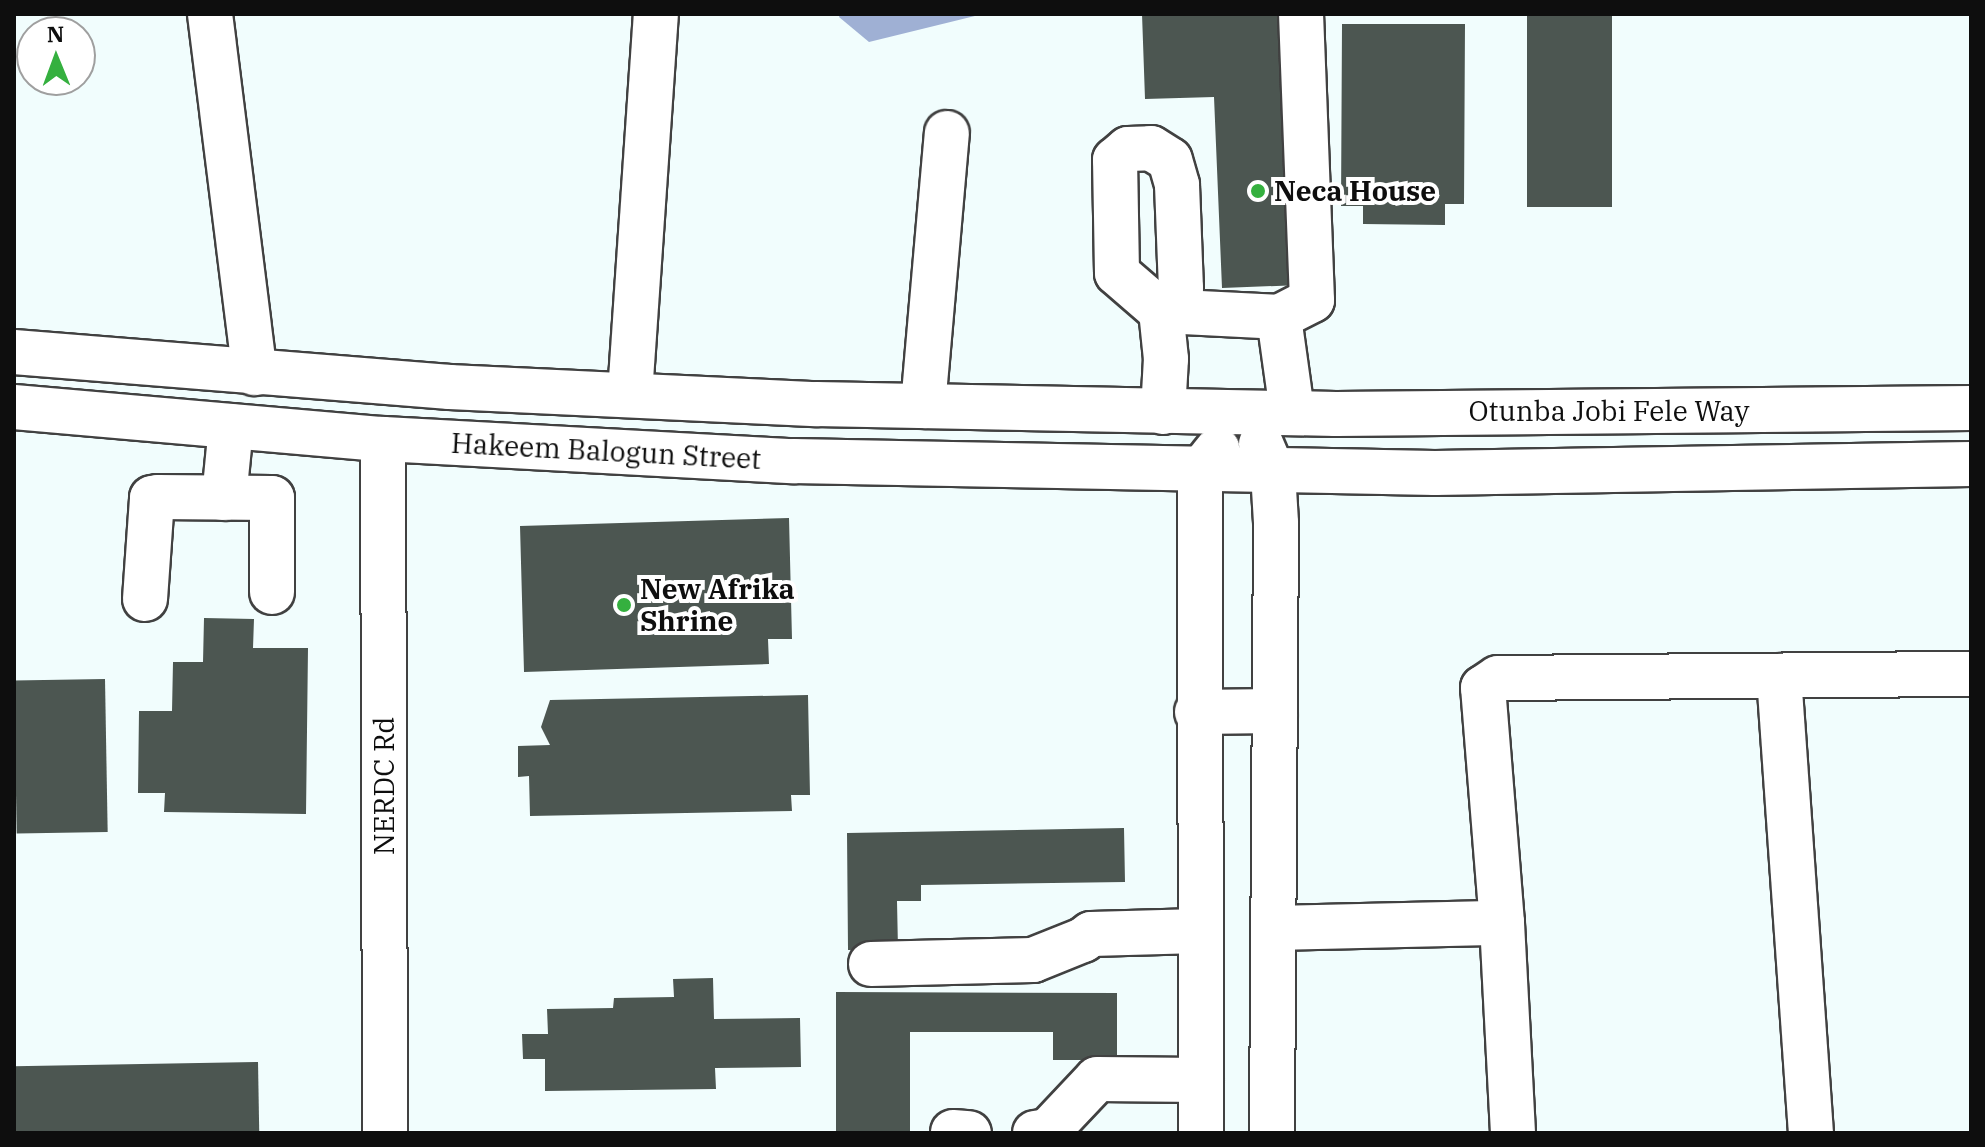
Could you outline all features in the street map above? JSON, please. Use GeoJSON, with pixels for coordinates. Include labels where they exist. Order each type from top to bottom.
{"type":"FeatureCollection","features":[{"type":"Feature","properties":{"kind":"street"},"geometry":{"type":"LineString","coordinates":[[210,14],[255,373]]}},
{"type":"Feature","properties":{"kind":"street"},"geometry":{"type":"LineString","coordinates":[[630,394],[656,14]]}},
{"type":"Feature","properties":{"kind":"street"},"geometry":{"type":"LineString","coordinates":[[1163,412],[1166,359],[1161,311],[1181,288],[1177,185],[1170,160],[1151,148],[1128,149],[1115,160],[1117,273],[1161,311],[1279,317],[1312,300],[1301,14]]}},
{"type":"Feature","properties":{"kind":"street"},"geometry":{"type":"LineString","coordinates":[[923,406],[947,133]]}},
{"type":"Feature","properties":{"kind":"street"},"geometry":{"type":"LineString","coordinates":[[1115,208],[1178,235]]}},
{"type":"Feature","properties":{"kind":"street"},"geometry":{"type":"LineString","coordinates":[[1279,317],[1292,411]]}},
{"type":"Feature","properties":{"kind":"street","name":"Hakeem Balogun Street"},"geometry":{"type":"LineString","coordinates":[[14,352],[450,387],[923,406],[1247,413]]}},
{"type":"Feature","properties":{"kind":"street","name":"Hakeem Balogun Street"},"geometry":{"type":"LineString","coordinates":[[14,407],[383,439],[793,461],[1273,472]]}},
{"type":"Feature","properties":{"kind":"street","name":"Otunba Jobi Fele Way"},"geometry":{"type":"LineString","coordinates":[[1247,413],[1971,408]]}},
{"type":"Feature","properties":{"kind":"street"},"geometry":{"type":"LineString","coordinates":[[1201,1133],[1197,712],[1200,471],[1247,413],[1273,472],[1272,1133]]}},
{"type":"Feature","properties":{"kind":"street"},"geometry":{"type":"LineString","coordinates":[[224,498],[231,426]]}},
{"type":"Feature","properties":{"kind":"street","name":"NERDC Rd"},"geometry":{"type":"LineString","coordinates":[[383,439],[385,1133]]}},
{"type":"Feature","properties":{"kind":"street","name":"Otunba Jobi Fele Way"},"geometry":{"type":"LineString","coordinates":[[1273,472],[1971,464]]}},
{"type":"Feature","properties":{"kind":"street"},"geometry":{"type":"LineString","coordinates":[[145,599],[152,498],[272,498],[272,592]]}},
{"type":"Feature","properties":{"kind":"street"},"geometry":{"type":"LineString","coordinates":[[1513,1133],[1502,923],[1483,688],[1498,678],[1971,674]]}},
{"type":"Feature","properties":{"kind":"street"},"geometry":{"type":"LineString","coordinates":[[1779,676],[1811,1133]]}},
{"type":"Feature","properties":{"kind":"street"},"geometry":{"type":"LineString","coordinates":[[1197,712],[1275,711]]}},
{"type":"Feature","properties":{"kind":"street"},"geometry":{"type":"LineString","coordinates":[[1274,928],[1502,923]]}},
{"type":"Feature","properties":{"kind":"street"},"geometry":{"type":"LineString","coordinates":[[871,964],[1033,960],[1091,934],[1199,931]]}},
{"type":"Feature","properties":{"kind":"street"},"geometry":{"type":"LineString","coordinates":[[1035,1133],[1048,1131],[1097,1079],[1201,1080]]}},
{"type":"Feature","properties":{"kind":"street"},"geometry":{"type":"LineString","coordinates":[[953,1132],[969,1133]]}},
{"type":"Feature","properties":{"kind":"shaded area"},"geometry":{"type":"Polygon","coordinates":[[[840,14],[983,14],[869,42],[839,17],[840,14]]]}},
{"type":"Feature","properties":{"kind":"building"},"geometry":{"type":"Polygon","coordinates":[[[1142,14],[1291,14],[1301,285],[1222,288],[1214,97],[1145,99],[1142,14]]]}},
{"type":"Feature","properties":{"kind":"building"},"geometry":{"type":"Polygon","coordinates":[[[1527,14],[1612,14],[1612,207],[1527,207],[1527,14]]]}},
{"type":"Feature","properties":{"kind":"building"},"geometry":{"type":"Polygon","coordinates":[[[1342,24],[1465,24],[1464,204],[1445,204],[1445,225],[1363,224],[1363,206],[1341,206],[1342,24]]]}},
{"type":"Feature","properties":{"kind":"building"},"geometry":{"type":"Polygon","coordinates":[[[789,518],[792,639],[768,639],[769,664],[524,672],[520,526],[789,518]]]}},
{"type":"Feature","properties":{"kind":"building"},"geometry":{"type":"Polygon","coordinates":[[[204,618],[254,619],[253,648],[308,648],[306,814],[164,812],[165,793],[138,793],[139,711],[172,711],[173,662],[203,662],[204,618]]]}},
{"type":"Feature","properties":{"kind":"building"},"geometry":{"type":"Polygon","coordinates":[[[105,679],[108,832],[17,834],[14,681],[105,679]]]}},
{"type":"Feature","properties":{"kind":"building"},"geometry":{"type":"Polygon","coordinates":[[[808,695],[810,795],[791,795],[792,811],[530,816],[529,776],[518,777],[518,746],[550,745],[541,727],[550,700],[808,695]]]}},
{"type":"Feature","properties":{"kind":"building"},"geometry":{"type":"Polygon","coordinates":[[[1124,828],[1125,882],[921,885],[921,901],[897,901],[898,949],[848,950],[847,833],[1124,828]]]}},
{"type":"Feature","properties":{"kind":"building"},"geometry":{"type":"Polygon","coordinates":[[[713,978],[714,1019],[800,1018],[801,1067],[715,1068],[716,1089],[545,1091],[545,1059],[523,1059],[522,1034],[548,1034],[547,1009],[613,1008],[614,998],[674,997],[673,979],[713,978]]]}},
{"type":"Feature","properties":{"kind":"building"},"geometry":{"type":"Polygon","coordinates":[[[836,992],[1117,993],[1117,1060],[1053,1060],[1053,1032],[910,1032],[910,1133],[836,1133],[836,992]]]}},
{"type":"Feature","properties":{"kind":"building"},"geometry":{"type":"Polygon","coordinates":[[[258,1062],[259,1133],[15,1133],[14,1066],[258,1062]]]}},
{"type":"Feature","properties":{"kind":"place","name":"Neca House"},"geometry":{"type":"Point","coordinates":[1258,191]}},
{"type":"Feature","properties":{"kind":"place","name":"New Afrika Shrine"},"geometry":{"type":"Point","coordinates":[624,605]}}]}
